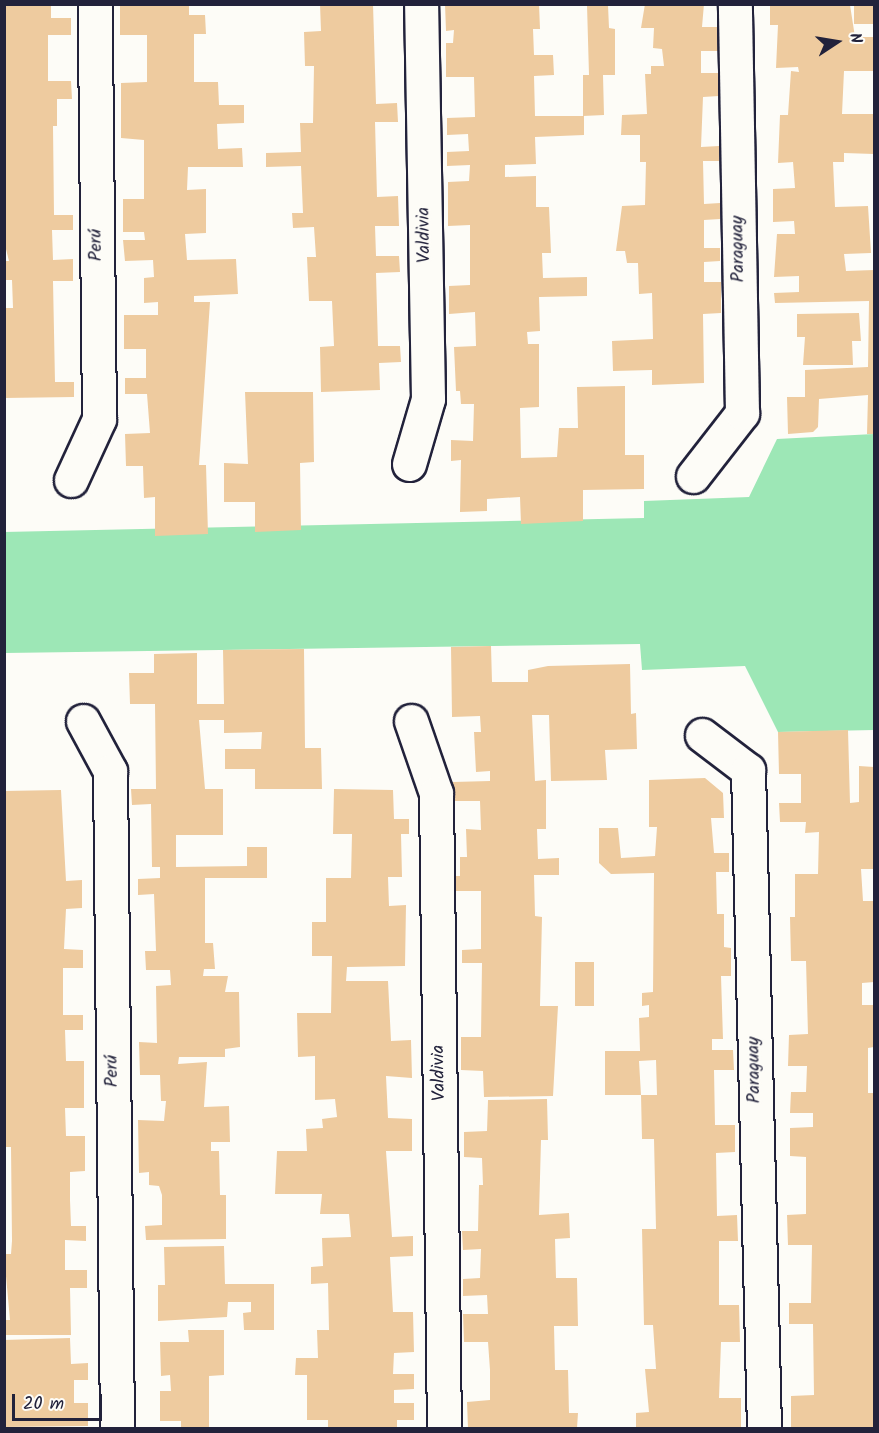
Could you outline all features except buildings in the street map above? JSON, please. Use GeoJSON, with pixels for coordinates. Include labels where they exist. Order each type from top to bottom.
{"type":"FeatureCollection","features":[{"type":"Feature","properties":{"kind":"street","name":"Perú"},"geometry":{"type":"LineString","coordinates":[[71,480],[99,419],[95,4]]}},
{"type":"Feature","properties":{"kind":"street","name":"Valdivia"},"geometry":{"type":"LineString","coordinates":[[409,464],[428,399],[421,4]]}},
{"type":"Feature","properties":{"kind":"street","name":"Paraguay"},"geometry":{"type":"LineString","coordinates":[[693,476],[742,413],[735,4]]}},
{"type":"Feature","properties":{"kind":"street","name":"Perú"},"geometry":{"type":"LineString","coordinates":[[84,721],[110,771],[117,1428]]}},
{"type":"Feature","properties":{"kind":"street","name":"Valdivia"},"geometry":{"type":"LineString","coordinates":[[411,721],[436,793],[444,1428]]}},
{"type":"Feature","properties":{"kind":"street","name":"Paraguay"},"geometry":{"type":"LineString","coordinates":[[702,735],[748,770],[764,1428]]}},
{"type":"Feature","properties":{"kind":"green space"},"geometry":{"type":"Polygon","coordinates":[[[874,434],[874,730],[778,732],[745,666],[642,670],[640,644],[5,653],[4,532],[644,518],[644,501],[749,497],[777,439],[874,434]]]}}]}
